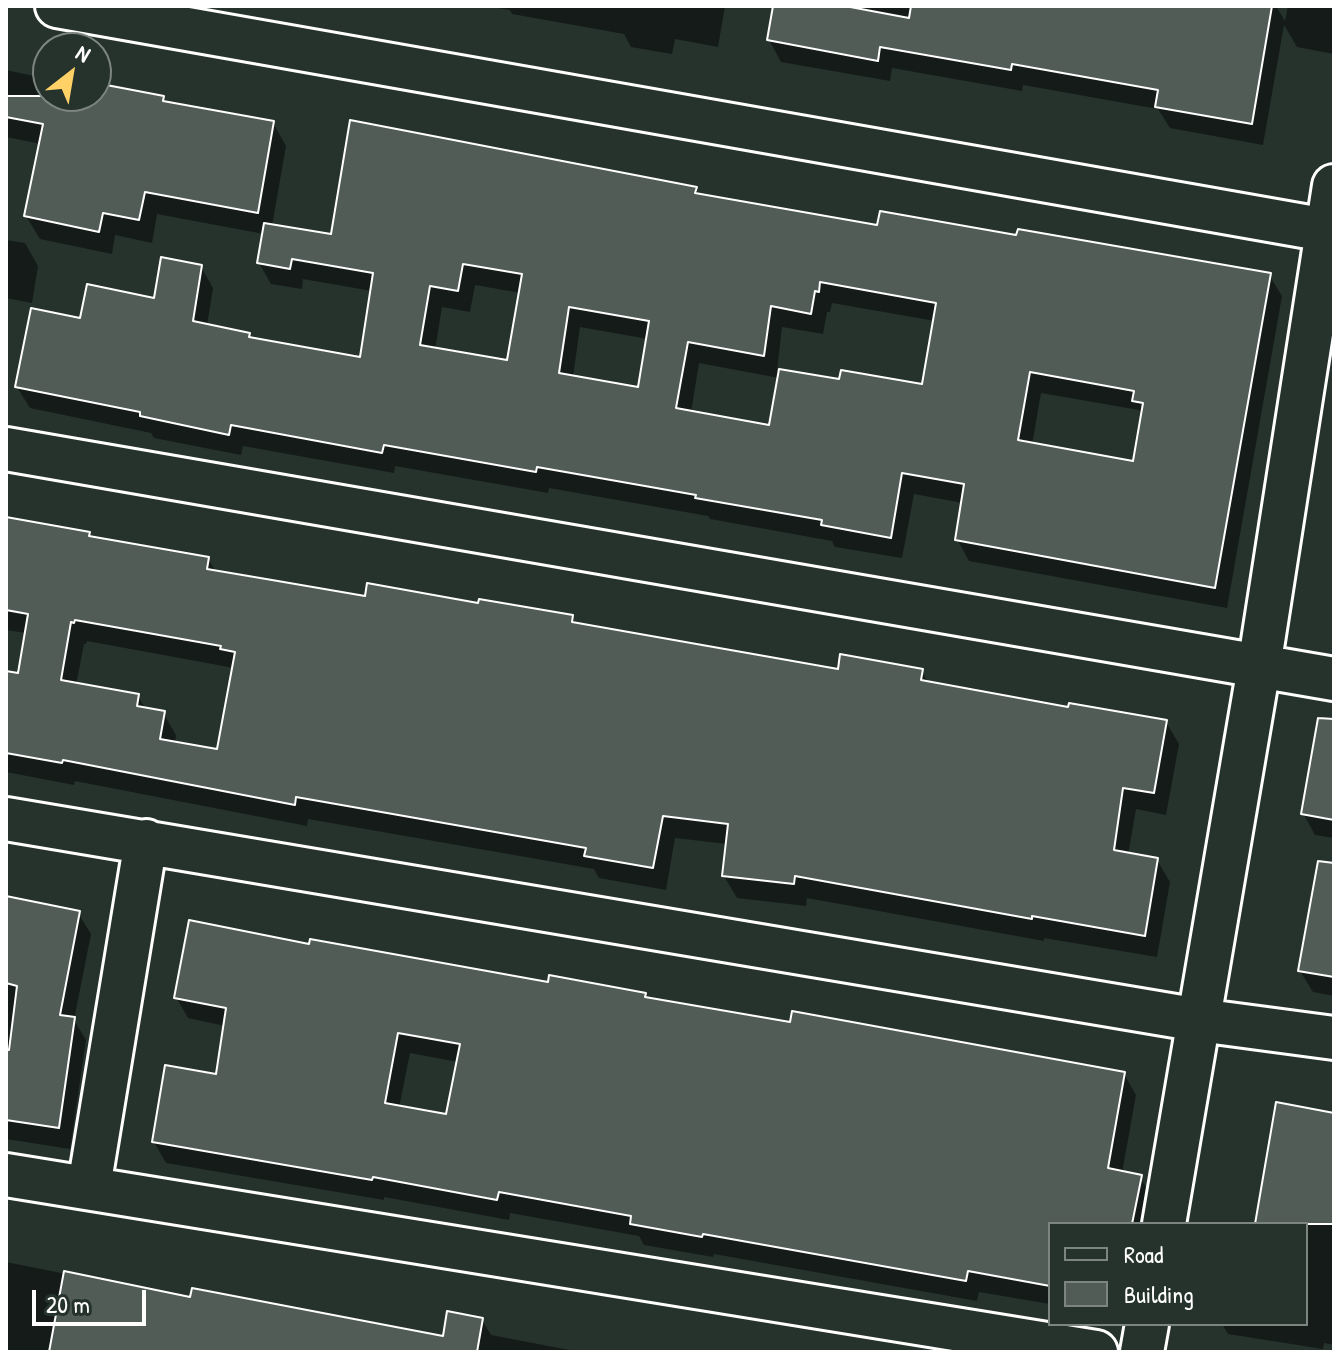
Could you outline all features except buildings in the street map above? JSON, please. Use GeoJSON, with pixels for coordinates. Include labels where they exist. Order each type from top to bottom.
{"type":"FeatureCollection","features":[{"type":"Feature","properties":{"kind":"street"},"geometry":{"type":"LineString","coordinates":[[57,6],[1326,230]]}},
{"type":"Feature","properties":{"kind":"street"},"geometry":{"type":"LineString","coordinates":[[1164,1222],[1259,667],[1334,186]]}},
{"type":"Feature","properties":{"kind":"street"},"geometry":{"type":"LineString","coordinates":[[6,449],[1334,679]]}},
{"type":"Feature","properties":{"kind":"street"},"geometry":{"type":"LineString","coordinates":[[6,819],[1199,1020],[1334,1038]]}},
{"type":"Feature","properties":{"kind":"street"},"geometry":{"type":"LineString","coordinates":[[89,1187],[146,841]]}},
{"type":"Feature","properties":{"kind":"street"},"geometry":{"type":"LineString","coordinates":[[6,1175],[1096,1352]]}},
{"type":"Feature","properties":{"kind":"street"},"geometry":{"type":"LineString","coordinates":[[1142,1352],[1147,1326]]}}]}
